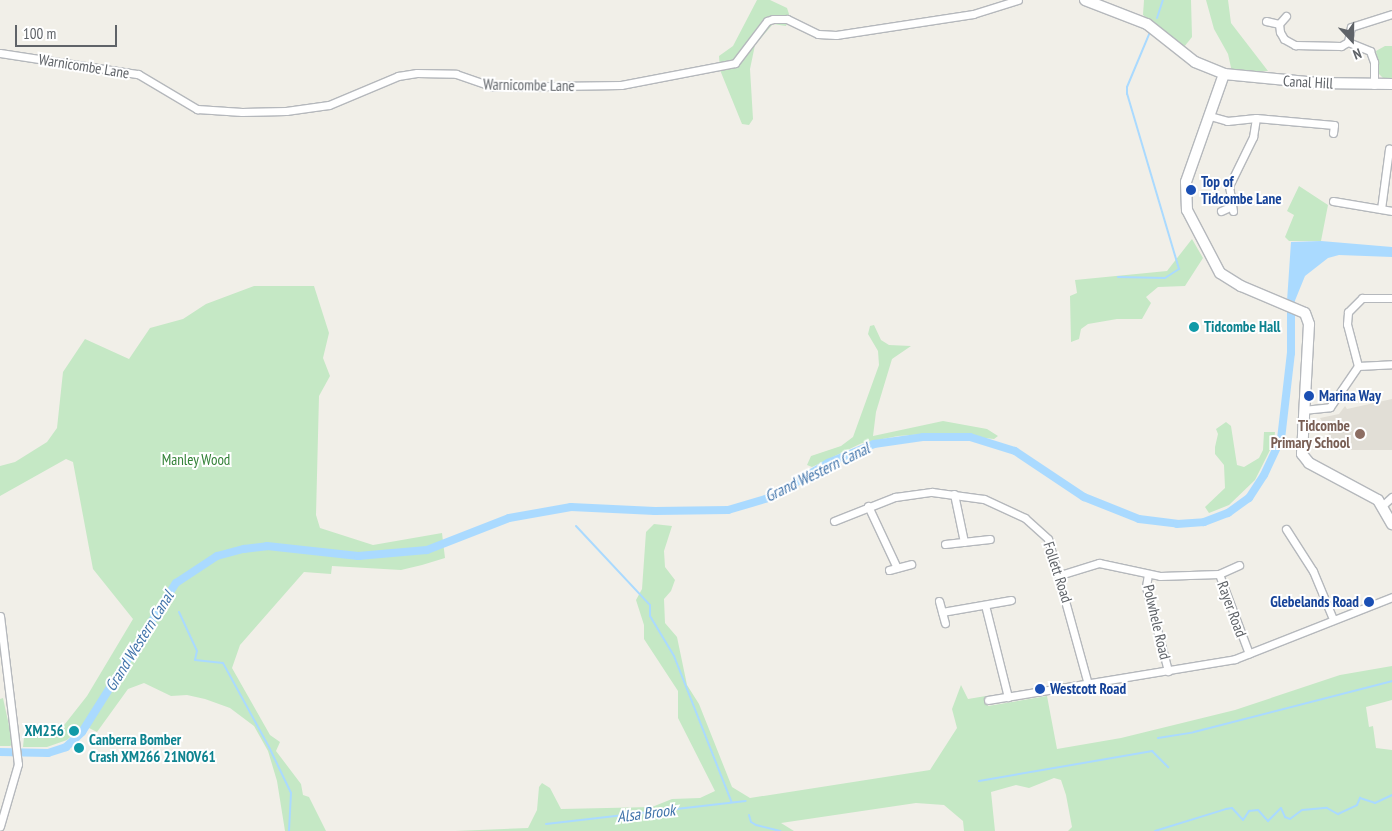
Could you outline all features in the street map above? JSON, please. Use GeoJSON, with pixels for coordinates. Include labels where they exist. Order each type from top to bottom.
{"type":"FeatureCollection","features":[{"type":"Feature","properties":{"kind":"street","name":"Warnicombe Lane"},"geometry":{"type":"LineString","coordinates":[[0,53],[138,74],[197,108],[242,112],[286,110],[329,105],[412,73],[456,74],[493,88],[620,84],[735,63],[746,51],[756,34],[773,19],[787,19],[818,34],[836,35],[973,14],[1018,0]]}},
{"type":"Feature","properties":{"kind":"street","name":"Canal Hill"},"geometry":{"type":"LineString","coordinates":[[1085,0],[1147,24],[1190,59],[1224,74],[1318,84],[1392,84]]}},
{"type":"Feature","properties":{"kind":"street"},"geometry":{"type":"LineString","coordinates":[[1348,42],[1351,27],[1392,14]]}},
{"type":"Feature","properties":{"kind":"street"},"geometry":{"type":"LineString","coordinates":[[1279,24],[1286,16]]}},
{"type":"Feature","properties":{"kind":"street"},"geometry":{"type":"LineString","coordinates":[[1266,21],[1279,24]]}},
{"type":"Feature","properties":{"kind":"street"},"geometry":{"type":"LineString","coordinates":[[1279,24],[1284,39],[1295,45],[1338,46],[1348,42],[1366,48],[1372,54],[1374,84]]}},
{"type":"Feature","properties":{"kind":"street"},"geometry":{"type":"LineString","coordinates":[[1224,74],[1186,182],[1184,200],[1190,220],[1220,273],[1241,286],[1297,307],[1305,313],[1309,324],[1300,449],[1304,458],[1361,488],[1383,505],[1392,524]]}},
{"type":"Feature","properties":{"kind":"street"},"geometry":{"type":"LineString","coordinates":[[1210,116],[1227,121],[1256,118],[1334,125],[1333,133]]}},
{"type":"Feature","properties":{"kind":"street"},"geometry":{"type":"LineString","coordinates":[[1220,211],[1232,209],[1229,186],[1253,137],[1256,118]]}},
{"type":"Feature","properties":{"kind":"street"},"geometry":{"type":"LineString","coordinates":[[1381,209],[1388,149]]}},
{"type":"Feature","properties":{"kind":"street"},"geometry":{"type":"LineString","coordinates":[[1376,164],[1386,165]]}},
{"type":"Feature","properties":{"kind":"street"},"geometry":{"type":"LineString","coordinates":[[1344,203],[1345,194]]}},
{"type":"Feature","properties":{"kind":"street"},"geometry":{"type":"LineString","coordinates":[[1333,201],[1392,211]]}},
{"type":"Feature","properties":{"kind":"street"},"geometry":{"type":"LineString","coordinates":[[1303,410],[1330,408],[1358,366],[1347,324],[1348,312],[1362,298],[1392,298]]}},
{"type":"Feature","properties":{"kind":"street"},"geometry":{"type":"LineString","coordinates":[[1358,366],[1392,364]]}},
{"type":"Feature","properties":{"kind":"street","name":"Follett Road"},"geometry":{"type":"LineString","coordinates":[[834,521],[868,506],[909,494],[954,494],[996,503],[1037,526],[1048,539],[1060,575],[1088,684]]}},
{"type":"Feature","properties":{"kind":"street"},"geometry":{"type":"LineString","coordinates":[[954,494],[964,542]]}},
{"type":"Feature","properties":{"kind":"street"},"geometry":{"type":"LineString","coordinates":[[1383,505],[1392,497]]}},
{"type":"Feature","properties":{"kind":"street"},"geometry":{"type":"LineString","coordinates":[[868,506],[893,569],[911,564]]}},
{"type":"Feature","properties":{"kind":"street"},"geometry":{"type":"LineString","coordinates":[[1286,529],[1313,571],[1333,619]]}},
{"type":"Feature","properties":{"kind":"street"},"geometry":{"type":"LineString","coordinates":[[945,544],[990,539]]}},
{"type":"Feature","properties":{"kind":"street","name":"Rayer Road"},"geometry":{"type":"LineString","coordinates":[[1060,575],[1099,563],[1148,574],[1219,574],[1249,654]]}},
{"type":"Feature","properties":{"kind":"street"},"geometry":{"type":"LineString","coordinates":[[1219,574],[1239,565]]}},
{"type":"Feature","properties":{"kind":"street","name":"Polwhele Road"},"geometry":{"type":"LineString","coordinates":[[1148,574],[1146,587],[1168,671]]}},
{"type":"Feature","properties":{"kind":"street"},"geometry":{"type":"LineString","coordinates":[[988,700],[1168,671],[1249,654],[1392,597]]}},
{"type":"Feature","properties":{"kind":"street"},"geometry":{"type":"LineString","coordinates":[[942,612],[1011,600]]}},
{"type":"Feature","properties":{"kind":"street"},"geometry":{"type":"LineString","coordinates":[[939,601],[945,623]]}},
{"type":"Feature","properties":{"kind":"street"},"geometry":{"type":"LineString","coordinates":[[985,605],[1008,697]]}},
{"type":"Feature","properties":{"kind":"street"},"geometry":{"type":"LineString","coordinates":[[0,616],[7,692],[17,743],[18,764],[0,826]]}},
{"type":"Feature","properties":{"kind":"shaded area","name":"Tidcombe Primary School"},"geometry":{"type":"Polygon","coordinates":[[[1392,399],[1392,450],[1338,450],[1320,418],[1339,414],[1345,406],[1347,409],[1392,399]]]}},
{"type":"Feature","properties":{"kind":"green space"},"geometry":{"type":"Polygon","coordinates":[[[757,0],[770,0],[787,8],[789,14],[786,26],[773,24],[755,45],[750,69],[753,119],[749,125],[742,124],[720,70],[719,56],[733,46],[757,0]]]}},
{"type":"Feature","properties":{"kind":"green space"},"geometry":{"type":"Polygon","coordinates":[[[1144,0],[1191,0],[1192,37],[1184,47],[1143,15],[1144,0]]]}},
{"type":"Feature","properties":{"kind":"green space"},"geometry":{"type":"Polygon","coordinates":[[[1206,0],[1228,0],[1231,23],[1268,71],[1232,72],[1228,54],[1214,29],[1206,0]]]}},
{"type":"Feature","properties":{"kind":"green space"},"geometry":{"type":"Polygon","coordinates":[[[1385,46],[1392,46],[1392,80],[1385,80],[1379,74],[1376,51],[1385,46]]]}},
{"type":"Feature","properties":{"kind":"green space"},"geometry":{"type":"Polygon","coordinates":[[[1299,186],[1328,205],[1321,241],[1289,241],[1285,237],[1294,215],[1287,211],[1299,186]]]}},
{"type":"Feature","properties":{"kind":"green space"},"geometry":{"type":"Polygon","coordinates":[[[1192,239],[1203,258],[1185,286],[1158,287],[1146,297],[1151,303],[1142,319],[1117,319],[1088,324],[1081,329],[1079,339],[1071,342],[1070,296],[1077,293],[1075,280],[1167,271],[1192,239]]]}},
{"type":"Feature","properties":{"kind":"green space","name":"Manley Wood"},"geometry":{"type":"Polygon","coordinates":[[[254,286],[314,286],[329,333],[323,358],[330,376],[319,396],[316,515],[320,528],[373,545],[442,533],[445,558],[422,565],[401,570],[332,566],[331,574],[304,572],[240,645],[232,668],[270,735],[280,742],[276,751],[301,784],[303,795],[309,797],[326,831],[285,831],[277,781],[268,751],[254,726],[230,708],[205,699],[187,695],[171,696],[144,683],[128,689],[97,732],[83,725],[67,740],[47,747],[23,747],[24,737],[38,737],[61,729],[87,696],[133,619],[93,569],[73,462],[66,459],[0,496],[0,466],[15,462],[47,442],[57,428],[63,372],[85,339],[129,359],[150,328],[183,319],[206,304],[254,286]]]}},
{"type":"Feature","properties":{"kind":"green space"},"geometry":{"type":"Polygon","coordinates":[[[874,325],[881,340],[889,345],[911,346],[892,359],[876,412],[873,436],[943,421],[987,429],[998,436],[994,439],[938,433],[898,436],[862,443],[812,467],[807,465],[811,456],[841,446],[853,437],[879,365],[878,351],[868,334],[870,326],[874,325]]]}},
{"type":"Feature","properties":{"kind":"green space"},"geometry":{"type":"Polygon","coordinates":[[[1226,422],[1231,426],[1237,465],[1244,467],[1259,458],[1263,450],[1264,432],[1275,432],[1274,442],[1255,480],[1229,505],[1209,513],[1205,507],[1225,488],[1224,465],[1215,454],[1215,447],[1218,434],[1216,429],[1226,422]]]}},
{"type":"Feature","properties":{"kind":"green space"},"geometry":{"type":"Polygon","coordinates":[[[654,524],[672,526],[664,551],[665,567],[675,580],[671,591],[664,599],[665,623],[677,637],[687,685],[699,704],[732,787],[750,798],[930,770],[957,728],[952,709],[961,685],[968,699],[986,696],[988,706],[1047,696],[1057,749],[1121,738],[1235,710],[1340,675],[1392,666],[1392,700],[1366,707],[1369,727],[1373,726],[1376,748],[1392,750],[1392,831],[1068,831],[1072,827],[1066,795],[1061,780],[1054,778],[1029,788],[1016,785],[991,792],[995,831],[964,831],[963,821],[944,805],[916,803],[781,823],[794,831],[455,831],[528,828],[537,810],[539,787],[542,783],[550,788],[561,809],[652,807],[672,799],[700,798],[715,791],[678,718],[678,691],[644,639],[644,625],[636,600],[642,589],[646,532],[654,524]]]}},
{"type":"Feature","properties":{"kind":"green space"},"geometry":{"type":"Polygon","coordinates":[[[3,698],[13,744],[10,746],[0,746],[0,699],[3,698]]]}},
{"type":"Feature","properties":{"kind":"water"},"geometry":{"type":"Polygon","coordinates":[[[1321,241],[1392,247],[1392,257],[1339,255],[1328,258],[1305,276],[1294,303],[1287,301],[1291,242],[1321,241]]]}},
{"type":"Feature","properties":{"kind":"waterway"},"geometry":{"type":"LineString","coordinates":[[1157,18],[1163,0]]}},
{"type":"Feature","properties":{"kind":"waterway"},"geometry":{"type":"LineString","coordinates":[[1118,277],[1165,278],[1179,269],[1127,94],[1127,87],[1150,32]]}},
{"type":"Feature","properties":{"kind":"waterway","name":"Grand Western Canal"},"geometry":{"type":"LineString","coordinates":[[0,752],[48,753],[66,747],[82,732],[176,583],[217,556],[244,549],[267,546],[358,556],[427,550],[509,518],[571,507],[655,511],[728,510],[772,497],[828,463],[874,444],[923,437],[970,437],[1015,451],[1084,497],[1139,519],[1177,524],[1204,522],[1228,513],[1249,498],[1264,475],[1281,439],[1291,353],[1291,303]]}},
{"type":"Feature","properties":{"kind":"waterway"},"geometry":{"type":"LineString","coordinates":[[576,526],[650,605],[650,616],[674,656],[731,801]]}},
{"type":"Feature","properties":{"kind":"waterway"},"geometry":{"type":"LineString","coordinates":[[179,612],[197,651],[195,660],[223,663],[269,747],[291,793],[289,831]]}},
{"type":"Feature","properties":{"kind":"waterway"},"geometry":{"type":"LineString","coordinates":[[1158,738],[1194,732],[1392,681]]}},
{"type":"Feature","properties":{"kind":"waterway"},"geometry":{"type":"LineString","coordinates":[[979,781],[1152,751],[1168,767]]}},
{"type":"Feature","properties":{"kind":"waterway","name":"Alsa Brook"},"geometry":{"type":"LineString","coordinates":[[1155,831],[1232,808],[1243,820],[1249,811],[1258,810],[1268,821],[1281,808],[1285,817],[1290,819],[1302,810],[1327,808],[1338,814],[1357,805],[1360,798],[1375,803],[1392,795]]}},
{"type":"Feature","properties":{"kind":"waterway","name":"Alsa Brook"},"geometry":{"type":"LineString","coordinates":[[546,824],[746,801]]}},
{"type":"Feature","properties":{"kind":"waterway","name":"Alsa Brook"},"geometry":{"type":"LineString","coordinates":[[749,815],[751,822],[756,825],[780,831]]}},
{"type":"Feature","properties":{"kind":"place","name":"Top of Tidcombe Lane"},"geometry":{"type":"Point","coordinates":[1191,190]}},
{"type":"Feature","properties":{"kind":"place","name":"Tidcombe Hall"},"geometry":{"type":"Point","coordinates":[1194,327]}},
{"type":"Feature","properties":{"kind":"place","name":"Marina Way"},"geometry":{"type":"Point","coordinates":[1309,396]}},
{"type":"Feature","properties":{"kind":"place","name":"Tidcombe Primary School"},"geometry":{"type":"Point","coordinates":[1360,434]}},
{"type":"Feature","properties":{"kind":"place","name":"Glebelands Road"},"geometry":{"type":"Point","coordinates":[1369,602]}},
{"type":"Feature","properties":{"kind":"place","name":"Westcott Road"},"geometry":{"type":"Point","coordinates":[1040,689]}},
{"type":"Feature","properties":{"kind":"place","name":"XM256"},"geometry":{"type":"Point","coordinates":[74,731]}},
{"type":"Feature","properties":{"kind":"place","name":"Canberra Bomber Crash XM266 21NOV61"},"geometry":{"type":"Point","coordinates":[79,748]}}]}
